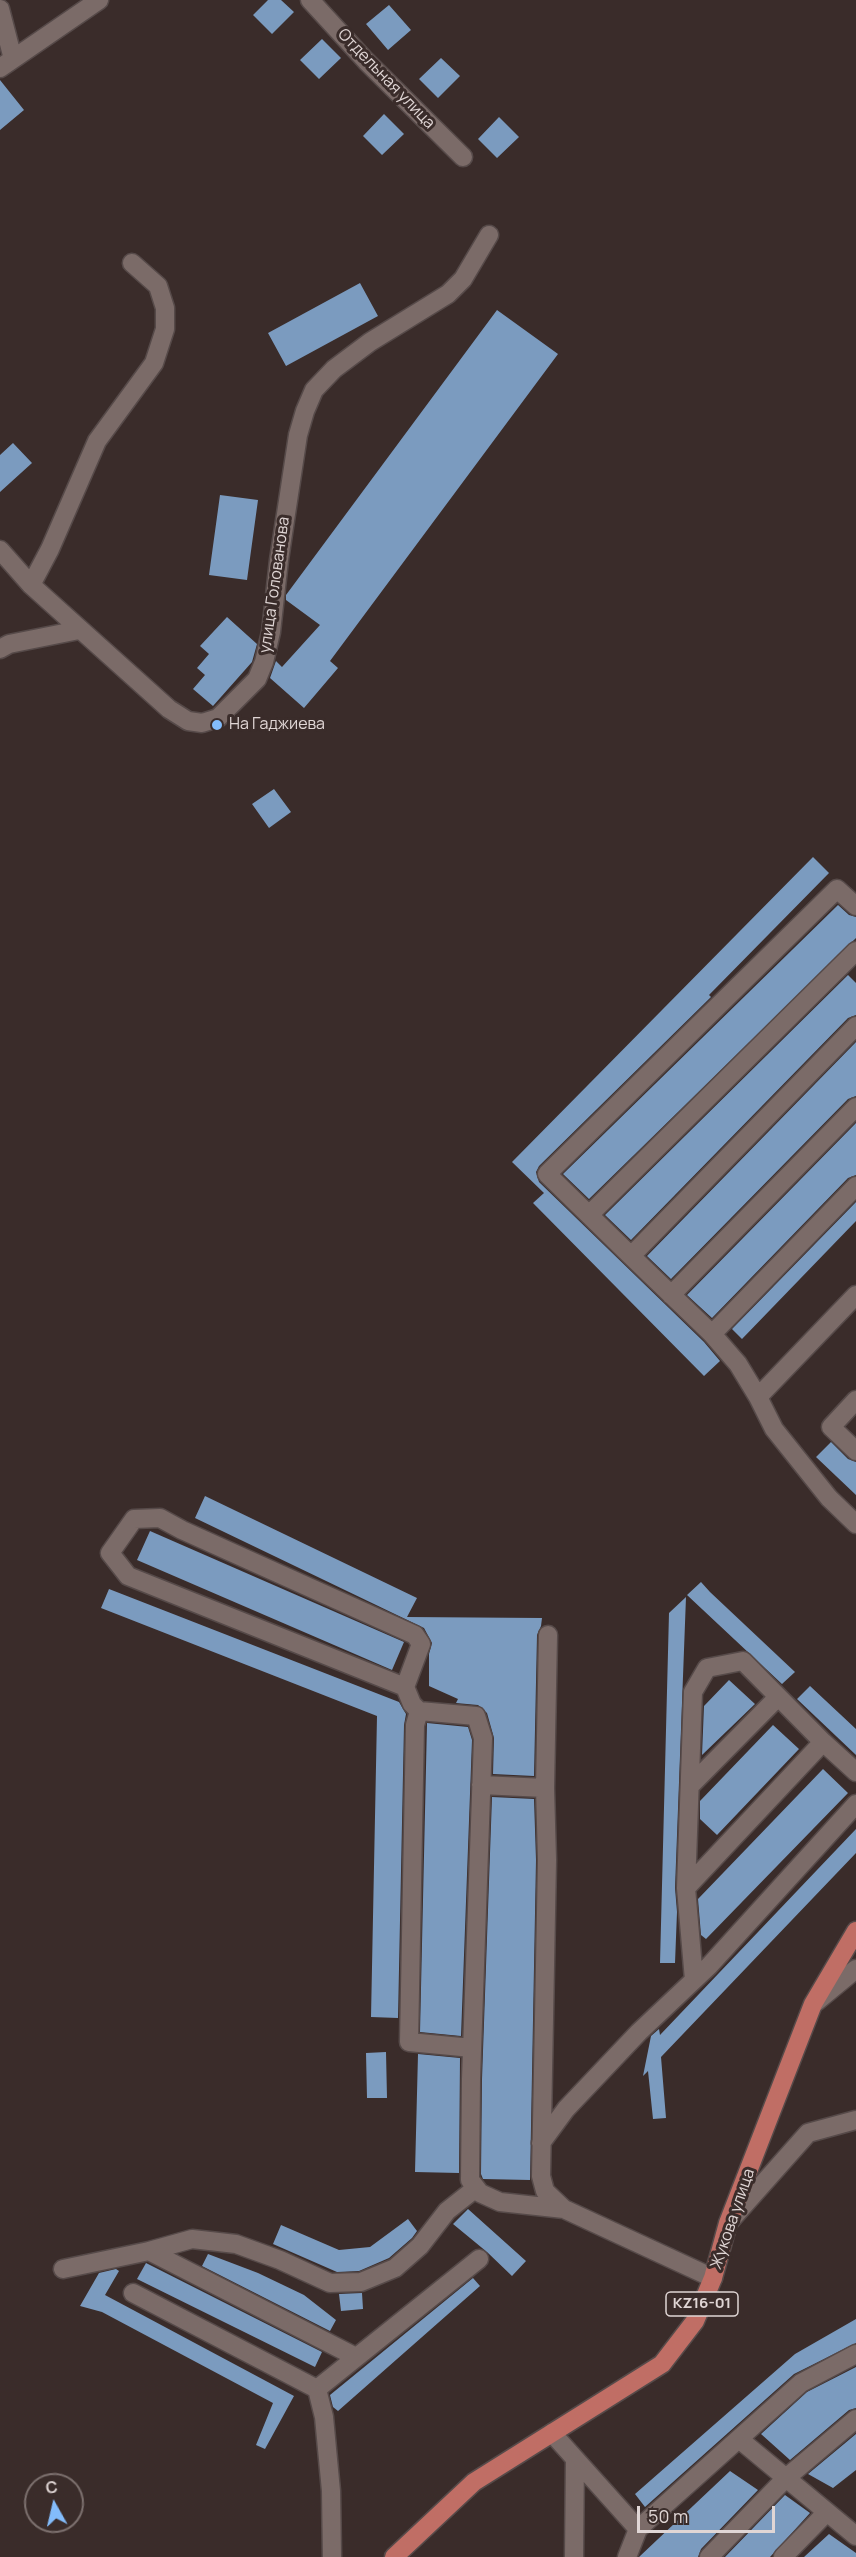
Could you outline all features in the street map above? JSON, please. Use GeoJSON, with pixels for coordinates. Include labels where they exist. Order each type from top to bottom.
{"type":"FeatureCollection","features":[{"type":"Feature","properties":{"kind":"main road","name":"Жукова улица"},"geometry":{"type":"LineString","coordinates":[[394,2557],[474,2482],[662,2364],[695,2321],[713,2278],[728,2223],[813,2004],[856,1931]]}},
{"type":"Feature","properties":{"kind":"street"},"geometry":{"type":"LineString","coordinates":[[0,9],[7,63],[99,0]]}},
{"type":"Feature","properties":{"kind":"street","name":"Отдельная улица"},"geometry":{"type":"LineString","coordinates":[[310,0],[366,61],[463,157]]}},
{"type":"Feature","properties":{"kind":"street","name":"улица Голованова"},"geometry":{"type":"LineString","coordinates":[[0,550],[31,585],[169,710],[188,721],[202,723],[219,718],[257,679],[264,662],[271,632],[279,560],[298,435],[305,411],[315,390],[334,369],[370,342],[448,294],[462,279],[489,235]]}},
{"type":"Feature","properties":{"kind":"street"},"geometry":{"type":"LineString","coordinates":[[31,585],[50,549],[97,441],[154,363],[165,329],[165,308],[158,286],[132,263]]}},
{"type":"Feature","properties":{"kind":"street"},"geometry":{"type":"LineString","coordinates":[[0,649],[79,630]]}},
{"type":"Feature","properties":{"kind":"street"},"geometry":{"type":"LineString","coordinates":[[856,906],[837,889],[547,1174],[712,1334],[738,1364],[774,1429],[829,1498],[856,1524]]}},
{"type":"Feature","properties":{"kind":"street"},"geometry":{"type":"LineString","coordinates":[[589,1215],[856,951]]}},
{"type":"Feature","properties":{"kind":"street"},"geometry":{"type":"LineString","coordinates":[[631,1256],[856,1026]]}},
{"type":"Feature","properties":{"kind":"street"},"geometry":{"type":"LineString","coordinates":[[671,1295],[856,1107]]}},
{"type":"Feature","properties":{"kind":"street"},"geometry":{"type":"LineString","coordinates":[[712,1334],[856,1186]]}},
{"type":"Feature","properties":{"kind":"street"},"geometry":{"type":"LineString","coordinates":[[758,1397],[856,1295]]}},
{"type":"Feature","properties":{"kind":"street"},"geometry":{"type":"LineString","coordinates":[[856,1400],[831,1427],[856,1451]]}},
{"type":"Feature","properties":{"kind":"street"},"geometry":{"type":"LineString","coordinates":[[405,1687],[128,1576],[110,1554],[134,1519],[160,1518],[415,1635],[421,1644],[405,1687],[412,1704],[419,1711],[476,1716],[483,1738],[472,2048],[470,2180],[480,2193],[500,2202],[564,2209]]}},
{"type":"Feature","properties":{"kind":"street"},"geometry":{"type":"LineString","coordinates":[[548,1635],[545,1788],[547,1860],[541,2176],[545,2191],[564,2209],[713,2278]]}},
{"type":"Feature","properties":{"kind":"street"},"geometry":{"type":"LineString","coordinates":[[694,1980],[686,1888],[693,1692],[707,1668],[743,1661],[823,1743],[856,1772]]}},
{"type":"Feature","properties":{"kind":"street"},"geometry":{"type":"LineString","coordinates":[[690,1786],[778,1697]]}},
{"type":"Feature","properties":{"kind":"street"},"geometry":{"type":"LineString","coordinates":[[419,1711],[415,1725],[409,2042],[472,2048]]}},
{"type":"Feature","properties":{"kind":"street"},"geometry":{"type":"LineString","coordinates":[[686,1888],[823,1743]]}},
{"type":"Feature","properties":{"kind":"street"},"geometry":{"type":"LineString","coordinates":[[481,1785],[545,1788]]}},
{"type":"Feature","properties":{"kind":"street"},"geometry":{"type":"LineString","coordinates":[[541,2143],[566,2109],[639,2032],[694,1980],[856,1804]]}},
{"type":"Feature","properties":{"kind":"street"},"geometry":{"type":"LineString","coordinates":[[813,2004],[856,1969]]}},
{"type":"Feature","properties":{"kind":"street"},"geometry":{"type":"LineString","coordinates":[[728,2223],[808,2133],[856,2120]]}},
{"type":"Feature","properties":{"kind":"street"},"geometry":{"type":"LineString","coordinates":[[63,2269],[149,2251],[192,2238],[236,2244],[280,2260],[330,2283],[361,2282],[395,2268],[420,2246],[447,2211],[476,2188]]}},
{"type":"Feature","properties":{"kind":"street"},"geometry":{"type":"LineString","coordinates":[[149,2251],[356,2357]]}},
{"type":"Feature","properties":{"kind":"street"},"geometry":{"type":"LineString","coordinates":[[317,2389],[479,2259]]}},
{"type":"Feature","properties":{"kind":"street"},"geometry":{"type":"LineString","coordinates":[[133,2293],[317,2389],[324,2417],[331,2491],[332,2557]]}},
{"type":"Feature","properties":{"kind":"street"},"geometry":{"type":"LineString","coordinates":[[627,2557],[638,2529],[801,2383],[856,2354]]}},
{"type":"Feature","properties":{"kind":"street"},"geometry":{"type":"LineString","coordinates":[[709,2557],[786,2478],[856,2419]]}},
{"type":"Feature","properties":{"kind":"street"},"geometry":{"type":"LineString","coordinates":[[552,2433],[638,2529]]}},
{"type":"Feature","properties":{"kind":"street"},"geometry":{"type":"LineString","coordinates":[[739,2439],[856,2536]]}},
{"type":"Feature","properties":{"kind":"street"},"geometry":{"type":"LineString","coordinates":[[574,2557],[575,2459]]}},
{"type":"Feature","properties":{"kind":"street"},"geometry":{"type":"LineString","coordinates":[[783,2557],[827,2512]]}},
{"type":"Feature","properties":{"kind":"building"},"geometry":{"type":"Polygon","coordinates":[[[268,0],[281,0],[294,12],[272,34],[253,15],[268,0]]]}},
{"type":"Feature","properties":{"kind":"building"},"geometry":{"type":"Polygon","coordinates":[[[389,5],[411,30],[388,50],[366,24],[389,5]]]}},
{"type":"Feature","properties":{"kind":"building"},"geometry":{"type":"Polygon","coordinates":[[[322,39],[341,58],[319,79],[300,60],[322,39]]]}},
{"type":"Feature","properties":{"kind":"building"},"geometry":{"type":"Polygon","coordinates":[[[441,58],[460,76],[438,98],[419,79],[441,58]]]}},
{"type":"Feature","properties":{"kind":"building"},"geometry":{"type":"Polygon","coordinates":[[[0,80],[24,110],[0,130],[0,80]]]}},
{"type":"Feature","properties":{"kind":"building"},"geometry":{"type":"Polygon","coordinates":[[[384,114],[404,134],[382,155],[363,136],[384,114]]]}},
{"type":"Feature","properties":{"kind":"building"},"geometry":{"type":"Polygon","coordinates":[[[499,117],[519,137],[497,158],[478,139],[499,117]]]}},
{"type":"Feature","properties":{"kind":"building"},"geometry":{"type":"Polygon","coordinates":[[[360,283],[378,316],[286,366],[268,333],[360,283]]]}},
{"type":"Feature","properties":{"kind":"building"},"geometry":{"type":"Polygon","coordinates":[[[497,310],[558,354],[330,661],[338,668],[304,708],[270,678],[276,661],[282,667],[320,625],[286,600],[286,595],[497,310]]]}},
{"type":"Feature","properties":{"kind":"building"},"geometry":{"type":"Polygon","coordinates":[[[13,443],[32,463],[0,492],[0,455],[13,443]]]}},
{"type":"Feature","properties":{"kind":"building"},"geometry":{"type":"Polygon","coordinates":[[[220,495],[258,500],[247,580],[209,575],[220,495]]]}},
{"type":"Feature","properties":{"kind":"building"},"geometry":{"type":"Polygon","coordinates":[[[227,617],[257,644],[252,662],[213,706],[193,689],[205,675],[197,668],[209,654],[200,646],[227,617]]]}},
{"type":"Feature","properties":{"kind":"building"},"geometry":{"type":"Polygon","coordinates":[[[274,789],[291,812],[269,828],[252,804],[274,789]]]}},
{"type":"Feature","properties":{"kind":"building"},"geometry":{"type":"Polygon","coordinates":[[[813,857],[829,873],[709,995],[711,997],[539,1166],[536,1172],[539,1182],[704,1342],[720,1361],[704,1376],[533,1203],[544,1193],[512,1162],[813,857]]]}},
{"type":"Feature","properties":{"kind":"building"},"geometry":{"type":"Polygon","coordinates":[[[838,905],[849,915],[856,917],[856,938],[589,1199],[563,1174],[838,905]]]}},
{"type":"Feature","properties":{"kind":"building"},"geometry":{"type":"Polygon","coordinates":[[[848,975],[856,983],[856,1015],[848,1018],[631,1240],[605,1215],[848,975]]]}},
{"type":"Feature","properties":{"kind":"building"},"geometry":{"type":"Polygon","coordinates":[[[856,1042],[856,1096],[848,1099],[671,1279],[647,1256],[856,1042]]]}},
{"type":"Feature","properties":{"kind":"building"},"geometry":{"type":"Polygon","coordinates":[[[856,1123],[856,1175],[848,1178],[712,1318],[687,1295],[856,1123]]]}},
{"type":"Feature","properties":{"kind":"building"},"geometry":{"type":"Polygon","coordinates":[[[856,1202],[856,1221],[742,1339],[732,1329],[856,1202]]]}},
{"type":"Feature","properties":{"kind":"building"},"geometry":{"type":"Polygon","coordinates":[[[831,1442],[848,1459],[856,1462],[856,1495],[816,1457],[831,1442]]]}},
{"type":"Feature","properties":{"kind":"building"},"geometry":{"type":"Polygon","coordinates":[[[205,1496],[417,1598],[407,1617],[542,1618],[537,1635],[534,1776],[493,1774],[494,1738],[487,1713],[478,1705],[456,1703],[458,1699],[429,1686],[429,1654],[432,1643],[424,1628],[195,1518],[205,1496]]]}},
{"type":"Feature","properties":{"kind":"building"},"geometry":{"type":"Polygon","coordinates":[[[150,1531],[404,1642],[392,1670],[137,1560],[150,1531]]]}},
{"type":"Feature","properties":{"kind":"building"},"geometry":{"type":"Polygon","coordinates":[[[701,1582],[795,1672],[782,1684],[687,1595],[701,1582]]]}},
{"type":"Feature","properties":{"kind":"building"},"geometry":{"type":"Polygon","coordinates":[[[109,1589],[399,1702],[406,1714],[398,2018],[371,2017],[377,1716],[101,1608],[109,1589]]]}},
{"type":"Feature","properties":{"kind":"building"},"geometry":{"type":"Polygon","coordinates":[[[686,1597],[675,1888],[677,1912],[675,1963],[660,1963],[669,1613],[686,1597]]]}},
{"type":"Feature","properties":{"kind":"building"},"geometry":{"type":"Polygon","coordinates":[[[729,1680],[755,1704],[702,1755],[704,1706],[729,1680]]]}},
{"type":"Feature","properties":{"kind":"building"},"geometry":{"type":"Polygon","coordinates":[[[810,1686],[856,1729],[856,1755],[797,1699],[810,1686]]]}},
{"type":"Feature","properties":{"kind":"building"},"geometry":{"type":"Polygon","coordinates":[[[427,1723],[468,1727],[472,1740],[461,2036],[420,2032],[427,1723]]]}},
{"type":"Feature","properties":{"kind":"building"},"geometry":{"type":"Polygon","coordinates":[[[773,1725],[799,1749],[717,1835],[700,1819],[700,1801],[773,1725]]]}},
{"type":"Feature","properties":{"kind":"building"},"geometry":{"type":"Polygon","coordinates":[[[823,1769],[848,1793],[706,1939],[701,1935],[698,1899],[823,1769]]]}},
{"type":"Feature","properties":{"kind":"building"},"geometry":{"type":"Polygon","coordinates":[[[492,1797],[534,1799],[536,1860],[530,2180],[483,2179],[481,2174],[492,1797]]]}},
{"type":"Feature","properties":{"kind":"building"},"geometry":{"type":"Polygon","coordinates":[[[856,1829],[856,1853],[661,2057],[666,2118],[653,2119],[648,2071],[643,2076],[651,2036],[659,2029],[660,2035],[856,1829]]]}},
{"type":"Feature","properties":{"kind":"building"},"geometry":{"type":"Polygon","coordinates":[[[386,2052],[387,2098],[367,2098],[366,2053],[386,2052]]]}},
{"type":"Feature","properties":{"kind":"building"},"geometry":{"type":"Polygon","coordinates":[[[418,2054],[460,2058],[459,2173],[415,2172],[418,2054]]]}},
{"type":"Feature","properties":{"kind":"building"},"geometry":{"type":"Polygon","coordinates":[[[468,2209],[526,2261],[512,2276],[453,2224],[468,2209]]]}},
{"type":"Feature","properties":{"kind":"building"},"geometry":{"type":"Polygon","coordinates":[[[408,2219],[417,2231],[412,2238],[389,2258],[359,2271],[337,2272],[273,2244],[281,2225],[339,2250],[370,2247],[408,2219]]]}},
{"type":"Feature","properties":{"kind":"building"},"geometry":{"type":"Polygon","coordinates":[[[208,2254],[258,2273],[304,2295],[336,2320],[330,2331],[202,2266],[208,2254]]]}},
{"type":"Feature","properties":{"kind":"building"},"geometry":{"type":"Polygon","coordinates":[[[146,2263],[322,2352],[315,2367],[137,2279],[146,2263]]]}},
{"type":"Feature","properties":{"kind":"building"},"geometry":{"type":"Polygon","coordinates":[[[116,2269],[119,2271],[105,2295],[294,2396],[265,2449],[256,2445],[273,2403],[102,2312],[80,2306],[99,2273],[116,2269]]]}},
{"type":"Feature","properties":{"kind":"building"},"geometry":{"type":"Polygon","coordinates":[[[473,2278],[480,2286],[338,2411],[333,2407],[330,2395],[473,2278]]]}},
{"type":"Feature","properties":{"kind":"building"},"geometry":{"type":"Polygon","coordinates":[[[362,2293],[363,2309],[341,2311],[339,2294],[362,2293]]]}},
{"type":"Feature","properties":{"kind":"building"},"geometry":{"type":"Polygon","coordinates":[[[856,2319],[856,2343],[794,2374],[645,2507],[635,2494],[795,2354],[856,2319]]]}},
{"type":"Feature","properties":{"kind":"building"},"geometry":{"type":"Polygon","coordinates":[[[856,2367],[856,2408],[849,2410],[790,2460],[761,2434],[807,2392],[856,2367]]]}},
{"type":"Feature","properties":{"kind":"building"},"geometry":{"type":"Polygon","coordinates":[[[856,2434],[856,2470],[833,2488],[808,2474],[856,2434]]]}},
{"type":"Feature","properties":{"kind":"building"},"geometry":{"type":"Polygon","coordinates":[[[730,2471],[758,2490],[701,2549],[698,2557],[639,2557],[730,2471]]]}},
{"type":"Feature","properties":{"kind":"building"},"geometry":{"type":"Polygon","coordinates":[[[785,2495],[810,2513],[770,2557],[725,2557],[785,2495]]]}},
{"type":"Feature","properties":{"kind":"building"},"geometry":{"type":"Polygon","coordinates":[[[829,2534],[856,2553],[856,2557],[804,2557],[829,2534]]]}},
{"type":"Feature","properties":{"kind":"place","name":"На Гаджиева"},"geometry":{"type":"Point","coordinates":[217,725]}}]}
